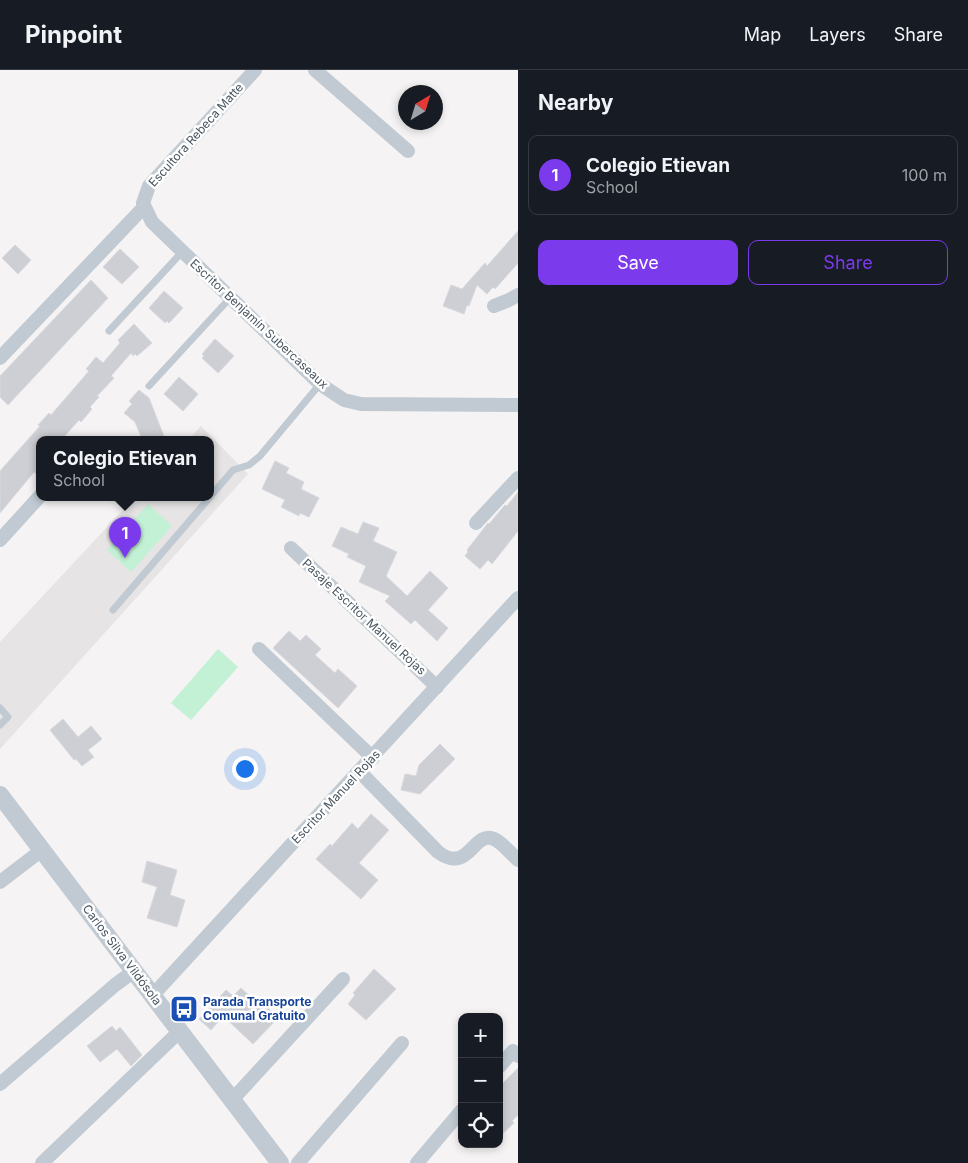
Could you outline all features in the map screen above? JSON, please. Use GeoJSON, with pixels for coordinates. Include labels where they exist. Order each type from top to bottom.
{"type":"FeatureCollection","features":[{"type":"Feature","properties":{"kind":"street","name":"Escultora Rebeca Matte"},"geometry":{"type":"LineString","coordinates":[[0,358],[144,205],[148,186],[255,70]]}},
{"type":"Feature","properties":{"kind":"street"},"geometry":{"type":"LineString","coordinates":[[315,70],[408,151]]}},
{"type":"Feature","properties":{"kind":"street","name":"Escritor Benjamín Subercaseaux"},"geometry":{"type":"LineString","coordinates":[[144,205],[152,222],[182,252],[320,384],[344,400],[362,404],[518,405]]}},
{"type":"Feature","properties":{"kind":"street"},"geometry":{"type":"LineString","coordinates":[[494,306],[518,295]]}},
{"type":"Feature","properties":{"kind":"street"},"geometry":{"type":"LineString","coordinates":[[476,523],[518,478]]}},
{"type":"Feature","properties":{"kind":"street"},"geometry":{"type":"LineString","coordinates":[[0,540],[36,500]]}},
{"type":"Feature","properties":{"kind":"street","name":"Pasaje Escritor Manuel Rojas"},"geometry":{"type":"LineString","coordinates":[[291,548],[437,687]]}},
{"type":"Feature","properties":{"kind":"street","name":"Escritor Manuel Rojas"},"geometry":{"type":"LineString","coordinates":[[152,996],[373,758],[518,598]]}},
{"type":"Feature","properties":{"kind":"street"},"geometry":{"type":"LineString","coordinates":[[259,649],[373,758]]}},
{"type":"Feature","properties":{"kind":"street"},"geometry":{"type":"LineString","coordinates":[[360,772],[446,858],[454,860],[465,857],[480,841],[487,838],[494,839],[518,860]]}},
{"type":"Feature","properties":{"kind":"street","name":"Carlos Silva Vildósola"},"geometry":{"type":"LineString","coordinates":[[0,795],[280,1163]]}},
{"type":"Feature","properties":{"kind":"street"},"geometry":{"type":"LineString","coordinates":[[0,882],[42,850]]}},
{"type":"Feature","properties":{"kind":"street"},"geometry":{"type":"LineString","coordinates":[[0,1084],[115,985],[134,971]]}},
{"type":"Feature","properties":{"kind":"street"},"geometry":{"type":"LineString","coordinates":[[232,1100],[342,979]]}},
{"type":"Feature","properties":{"kind":"street"},"geometry":{"type":"LineString","coordinates":[[42,1163],[180,1031]]}},
{"type":"Feature","properties":{"kind":"street"},"geometry":{"type":"LineString","coordinates":[[298,1163],[402,1043]]}},
{"type":"Feature","properties":{"kind":"street"},"geometry":{"type":"LineString","coordinates":[[503,1062],[513,1051],[518,1056]]}},
{"type":"Feature","properties":{"kind":"street"},"geometry":{"type":"LineString","coordinates":[[417,1163],[458,1115]]}},
{"type":"Feature","properties":{"kind":"lane"},"geometry":{"type":"LineString","coordinates":[[109,332],[182,252]]}},
{"type":"Feature","properties":{"kind":"lane"},"geometry":{"type":"LineString","coordinates":[[149,386],[230,298]]}},
{"type":"Feature","properties":{"kind":"lane"},"geometry":{"type":"LineString","coordinates":[[214,492],[233,470],[249,465],[260,456],[320,384]]}},
{"type":"Feature","properties":{"kind":"lane"},"geometry":{"type":"LineString","coordinates":[[114,610],[207,501]]}},
{"type":"Feature","properties":{"kind":"lane"},"geometry":{"type":"LineString","coordinates":[[0,708],[8,717],[0,725]]}},
{"type":"Feature","properties":{"kind":"shaded area"},"geometry":{"type":"Polygon","coordinates":[[[201,426],[211,436],[192,436],[201,426]]]}},
{"type":"Feature","properties":{"kind":"shaded area"},"geometry":{"type":"Polygon","coordinates":[[[214,439],[248,474],[0,749],[0,642],[131,501],[214,501],[214,439]]]}},
{"type":"Feature","properties":{"kind":"green space"},"geometry":{"type":"Polygon","coordinates":[[[148,504],[172,526],[131,572],[107,550],[148,504]]]}},
{"type":"Feature","properties":{"kind":"green space"},"geometry":{"type":"Polygon","coordinates":[[[218,649],[238,667],[191,720],[171,703],[218,649]]]}},
{"type":"Feature","properties":{"kind":"building"},"geometry":{"type":"Polygon","coordinates":[[[518,231],[518,263],[495,289],[493,287],[487,294],[477,285],[464,314],[443,306],[451,285],[462,289],[485,263],[487,266],[518,231]]]}},
{"type":"Feature","properties":{"kind":"building"},"geometry":{"type":"Polygon","coordinates":[[[15,245],[31,260],[18,274],[2,258],[15,245]]]}},
{"type":"Feature","properties":{"kind":"building"},"geometry":{"type":"Polygon","coordinates":[[[120,249],[139,267],[122,284],[103,267],[120,249]]]}},
{"type":"Feature","properties":{"kind":"building"},"geometry":{"type":"Polygon","coordinates":[[[91,280],[108,298],[8,405],[0,397],[0,376],[91,280]]]}},
{"type":"Feature","properties":{"kind":"building"},"geometry":{"type":"Polygon","coordinates":[[[164,291],[183,308],[169,323],[167,321],[165,323],[149,308],[164,291]]]}},
{"type":"Feature","properties":{"kind":"building"},"geometry":{"type":"Polygon","coordinates":[[[134,324],[152,343],[137,356],[135,354],[133,356],[131,353],[111,376],[114,378],[97,396],[99,397],[90,407],[92,409],[81,422],[79,420],[65,436],[36,436],[36,474],[34,472],[0,513],[0,471],[40,426],[38,425],[49,413],[51,415],[89,371],[86,369],[96,357],[103,363],[120,343],[118,340],[134,324]]]}},
{"type":"Feature","properties":{"kind":"building"},"geometry":{"type":"Polygon","coordinates":[[[215,339],[234,356],[218,373],[202,358],[204,356],[202,354],[215,339]]]}},
{"type":"Feature","properties":{"kind":"building"},"geometry":{"type":"Polygon","coordinates":[[[179,377],[198,394],[183,411],[164,394],[179,377]]]}},
{"type":"Feature","properties":{"kind":"building"},"geometry":{"type":"Polygon","coordinates":[[[139,390],[149,398],[164,436],[141,436],[135,422],[124,413],[132,404],[129,401],[139,390]]]}},
{"type":"Feature","properties":{"kind":"building"},"geometry":{"type":"Polygon","coordinates":[[[275,461],[289,468],[286,473],[304,482],[301,489],[319,498],[309,517],[300,513],[299,516],[281,507],[285,500],[262,489],[275,461]]]}},
{"type":"Feature","properties":{"kind":"building"},"geometry":{"type":"Polygon","coordinates":[[[518,492],[518,531],[492,564],[488,560],[480,569],[465,556],[468,552],[467,550],[488,523],[505,505],[507,506],[518,492]]]}},
{"type":"Feature","properties":{"kind":"building"},"geometry":{"type":"Polygon","coordinates":[[[363,522],[379,528],[373,541],[397,552],[386,576],[407,596],[430,571],[448,588],[428,610],[448,628],[437,641],[415,620],[411,624],[385,601],[390,596],[359,582],[366,566],[347,557],[349,554],[332,546],[341,527],[358,534],[363,522]]]}},
{"type":"Feature","properties":{"kind":"building"},"geometry":{"type":"Polygon","coordinates":[[[289,631],[300,641],[306,635],[321,649],[315,655],[335,673],[338,669],[357,686],[338,708],[273,648],[289,631]]]}},
{"type":"Feature","properties":{"kind":"building"},"geometry":{"type":"Polygon","coordinates":[[[63,719],[78,737],[91,726],[102,739],[88,750],[94,757],[82,766],[76,759],[74,760],[50,730],[63,719]]]}},
{"type":"Feature","properties":{"kind":"building"},"geometry":{"type":"Polygon","coordinates":[[[440,744],[455,759],[420,794],[401,790],[405,774],[416,776],[419,765],[440,744]]]}},
{"type":"Feature","properties":{"kind":"building"},"geometry":{"type":"Polygon","coordinates":[[[371,814],[389,830],[359,863],[378,880],[361,899],[316,859],[330,844],[332,846],[352,823],[358,829],[371,814]]]}},
{"type":"Feature","properties":{"kind":"building"},"geometry":{"type":"Polygon","coordinates":[[[147,861],[177,870],[170,895],[185,900],[177,927],[147,918],[157,887],[142,882],[147,861]]]}},
{"type":"Feature","properties":{"kind":"building"},"geometry":{"type":"Polygon","coordinates":[[[374,969],[396,989],[366,1020],[348,1004],[355,995],[353,993],[374,969]]]}},
{"type":"Feature","properties":{"kind":"building"},"geometry":{"type":"Polygon","coordinates":[[[241,988],[263,1008],[266,1006],[278,1018],[253,1044],[223,1016],[211,1030],[199,1019],[226,990],[233,996],[241,988]]]}},
{"type":"Feature","properties":{"kind":"building"},"geometry":{"type":"Polygon","coordinates":[[[112,1026],[116,1031],[120,1027],[142,1055],[131,1066],[117,1049],[100,1062],[87,1046],[112,1026]]]}},
{"type":"Feature","properties":{"kind":"building"},"geometry":{"type":"Polygon","coordinates":[[[518,1068],[518,1115],[512,1121],[514,1123],[503,1133],[503,1103],[503,1083],[518,1068]]]}},
{"type":"Feature","properties":{"kind":"place","name":"Colegio Etievan"},"geometry":{"type":"Point","coordinates":[125,558]}},
{"type":"Feature","properties":{"kind":"place","name":"Parada Transporte Comunal Gratuito"},"geometry":{"type":"Point","coordinates":[184,1009]}}]}
